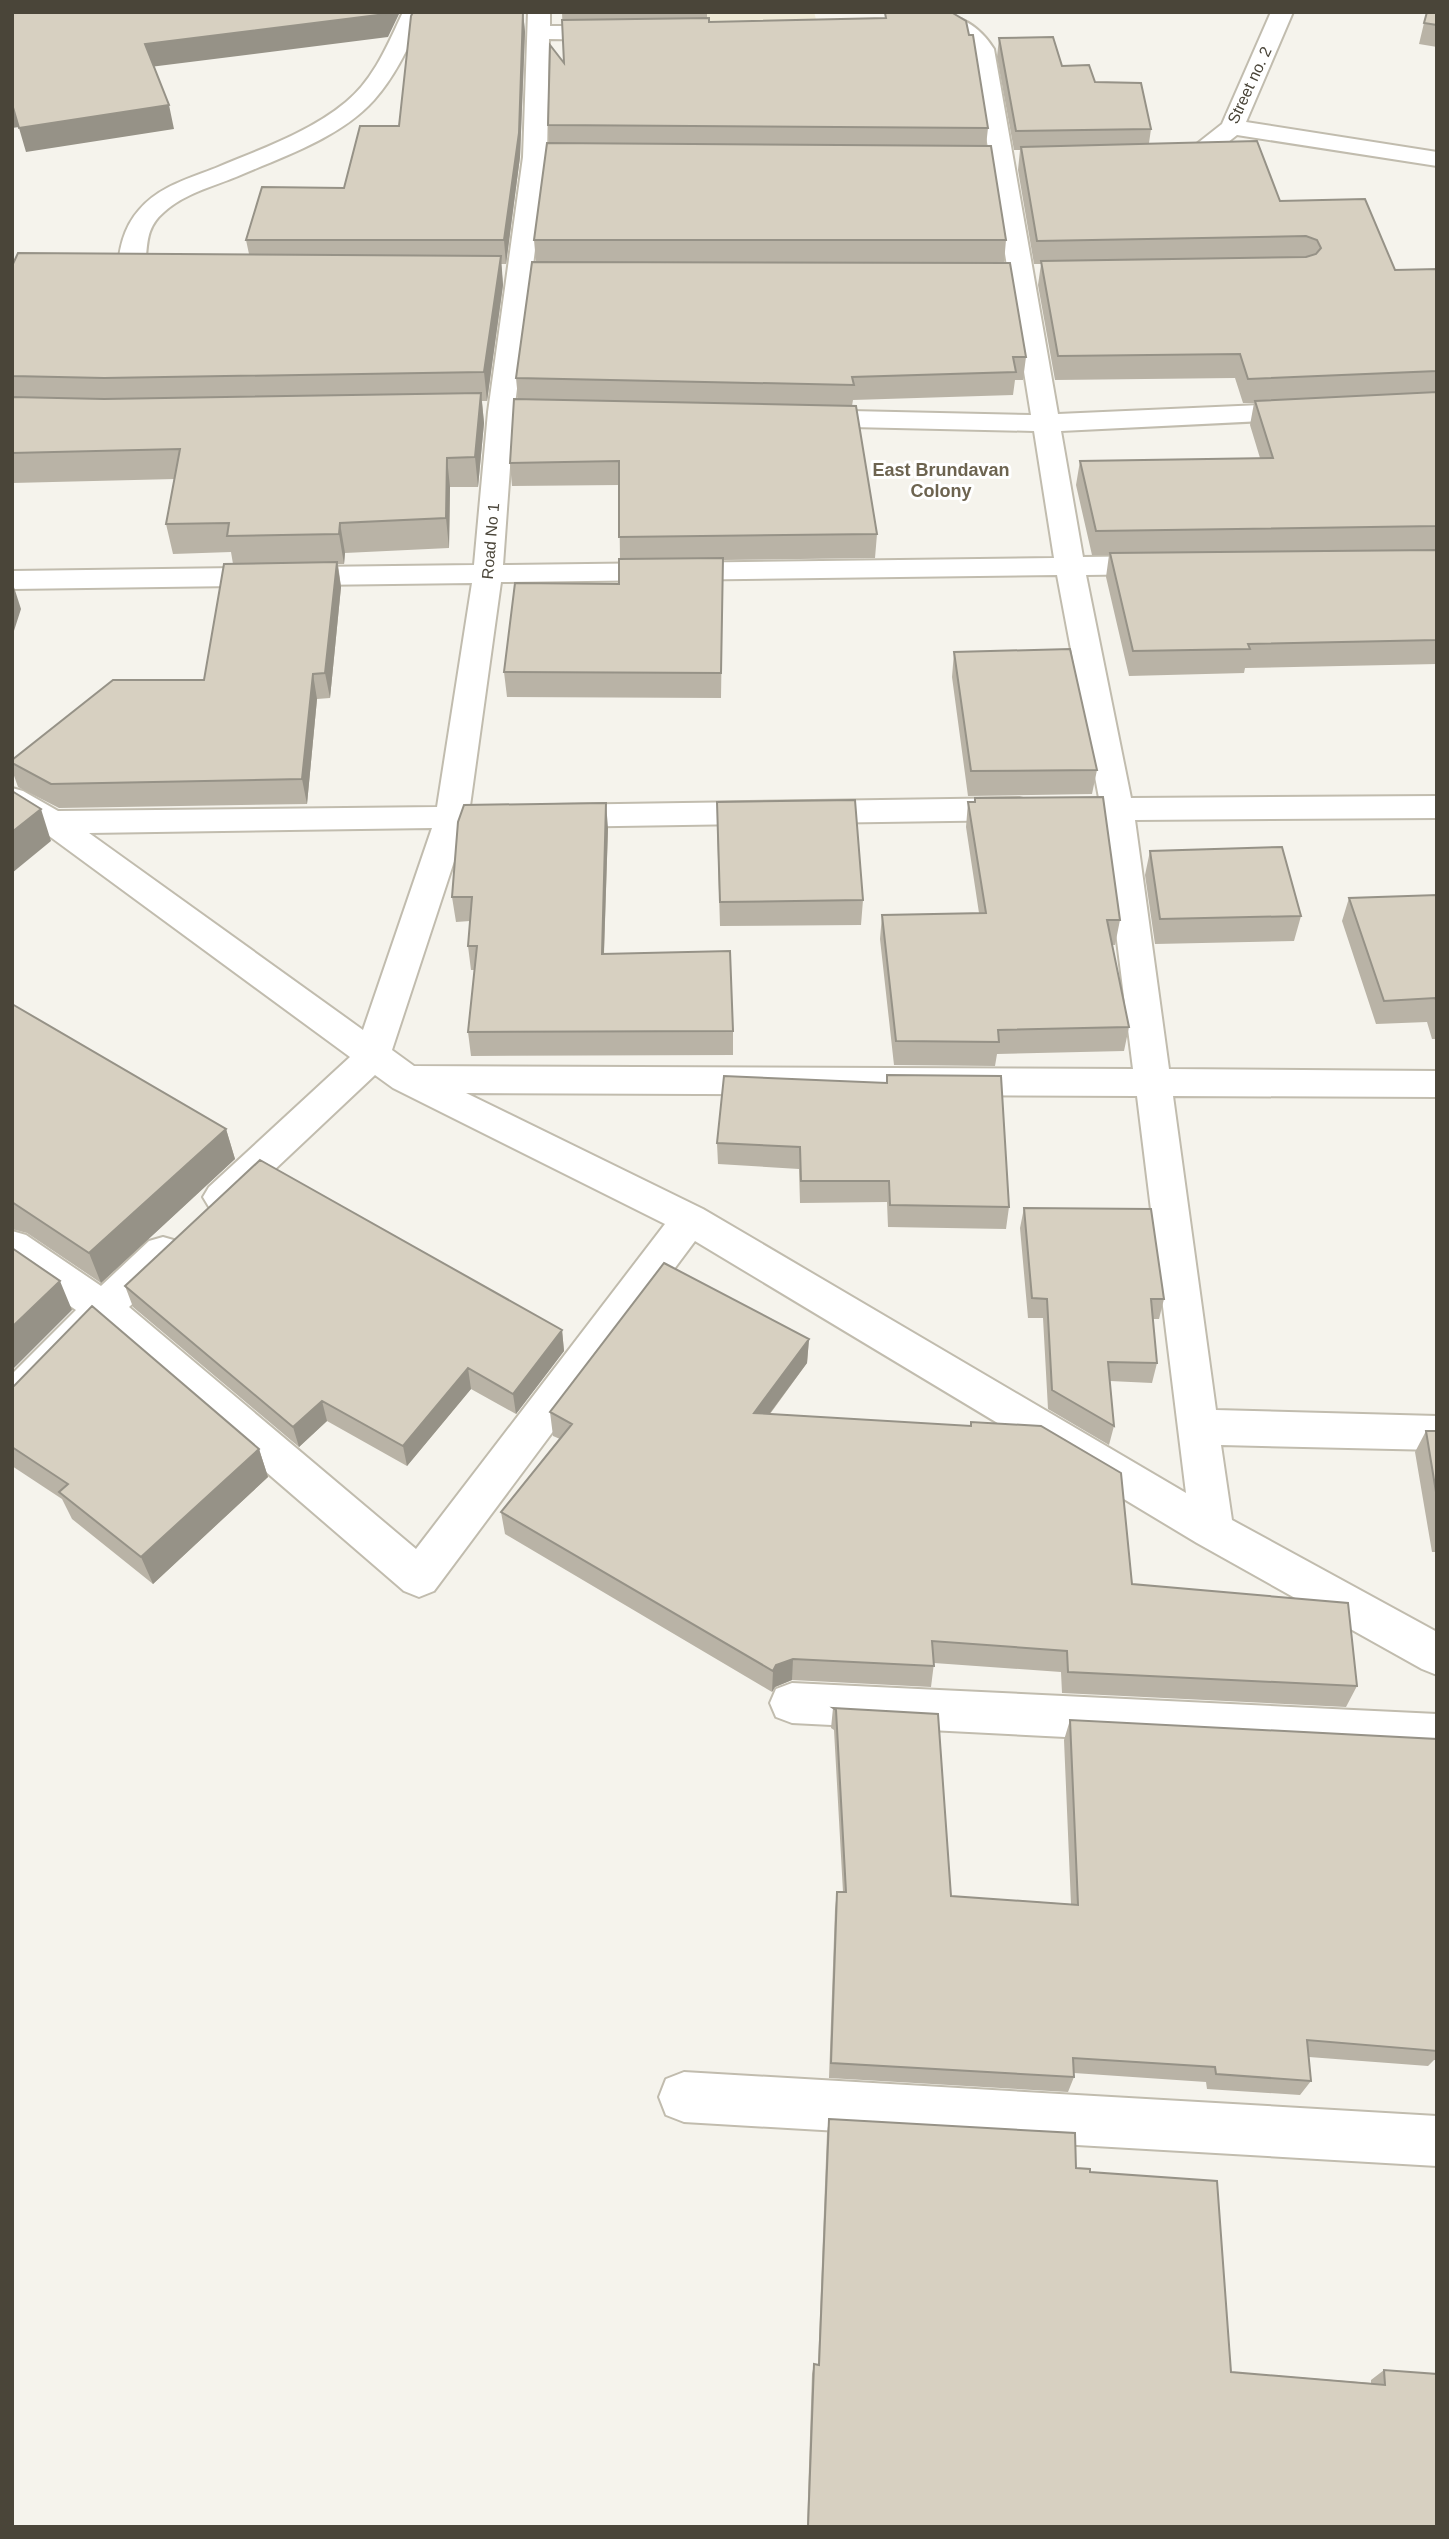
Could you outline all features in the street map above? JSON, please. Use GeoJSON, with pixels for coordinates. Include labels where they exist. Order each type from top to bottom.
{"type":"FeatureCollection","features":[{"type":"Feature","properties":{"kind":"street"},"geometry":{"type":"LineString","coordinates":[[130,274],[132,247],[139,226],[153,208],[174,194],[278,149],[353,108],[373,89],[414,12]]}},
{"type":"Feature","properties":{"kind":"street","name":"Street no. 2"},"geometry":{"type":"LineString","coordinates":[[1140,158],[1195,157],[1232,127],[1282,12]]}},
{"type":"Feature","properties":{"kind":"street"},"geometry":{"type":"LineString","coordinates":[[539,22],[634,33]]}},
{"type":"Feature","properties":{"kind":"street","name":"Road No 1"},"geometry":{"type":"LineString","coordinates":[[372,1057],[452,817],[488,574],[500,412],[519,272],[549,157],[539,22]]}},
{"type":"Feature","properties":{"kind":"street"},"geometry":{"type":"LineString","coordinates":[[896,23],[952,24],[974,32],[983,49],[1070,566],[1117,808],[1212,1530]]}},
{"type":"Feature","properties":{"kind":"street"},"geometry":{"type":"LineString","coordinates":[[1232,127],[1437,159]]}},
{"type":"Feature","properties":{"kind":"street"},"geometry":{"type":"LineString","coordinates":[[103,274],[158,274]]}},
{"type":"Feature","properties":{"kind":"street"},"geometry":{"type":"LineString","coordinates":[[774,417],[1048,423],[1326,410]]}},
{"type":"Feature","properties":{"kind":"street"},"geometry":{"type":"LineString","coordinates":[[12,580],[1179,565]]}},
{"type":"Feature","properties":{"kind":"street"},"geometry":{"type":"LineString","coordinates":[[12,799],[52,822],[372,1057],[406,1079],[690,1219],[1212,1530],[1437,1655]]}},
{"type":"Feature","properties":{"kind":"street"},"geometry":{"type":"LineString","coordinates":[[52,822],[1117,808],[1437,807]]}},
{"type":"Feature","properties":{"kind":"street"},"geometry":{"type":"LineString","coordinates":[[12,1401],[103,1308],[372,1057]]}},
{"type":"Feature","properties":{"kind":"street"},"geometry":{"type":"LineString","coordinates":[[406,1079],[1437,1084]]}},
{"type":"Feature","properties":{"kind":"street"},"geometry":{"type":"LineString","coordinates":[[12,1246],[103,1308],[419,1578],[690,1219]]}},
{"type":"Feature","properties":{"kind":"street"},"geometry":{"type":"LineString","coordinates":[[1199,1427],[1437,1433]]}},
{"type":"Feature","properties":{"kind":"street"},"geometry":{"type":"LineString","coordinates":[[792,1703],[1437,1734]]}},
{"type":"Feature","properties":{"kind":"street"},"geometry":{"type":"LineString","coordinates":[[684,2096],[1437,2141]]}},
{"type":"Feature","properties":{"kind":"shaded area"},"geometry":{"type":"Polygon","coordinates":[[[640,12],[814,12],[820,34],[642,30],[640,12]]]}},
{"type":"Feature","properties":{"kind":"building"},"geometry":{"type":"Polygon","coordinates":[[[12,12],[386,14],[145,44],[169,105],[19,128],[12,104],[12,12]]]}},
{"type":"Feature","properties":{"kind":"building"},"geometry":{"type":"Polygon","coordinates":[[[413,12],[523,12],[519,133],[504,240],[246,240],[262,187],[344,188],[360,126],[399,126],[413,12]]]}},
{"type":"Feature","properties":{"kind":"building"},"geometry":{"type":"Polygon","coordinates":[[[951,12],[966,21],[969,35],[973,35],[988,128],[548,125],[550,45],[564,63],[562,20],[709,18],[709,22],[886,18],[885,13],[951,12]]]}},
{"type":"Feature","properties":{"kind":"building"},"geometry":{"type":"Polygon","coordinates":[[[1427,12],[1437,12],[1437,25],[1424,23],[1427,12]]]}},
{"type":"Feature","properties":{"kind":"building"},"geometry":{"type":"Polygon","coordinates":[[[1053,37],[1062,66],[1089,65],[1095,82],[1141,83],[1151,129],[1016,131],[999,38],[1053,37]]]}},
{"type":"Feature","properties":{"kind":"building"},"geometry":{"type":"Polygon","coordinates":[[[1257,141],[1280,201],[1365,199],[1395,270],[1437,269],[1437,371],[1248,379],[1240,354],[1058,356],[1041,261],[1306,257],[1316,254],[1321,248],[1317,240],[1306,236],[1037,241],[1021,147],[1257,141]]]}},
{"type":"Feature","properties":{"kind":"building"},"geometry":{"type":"Polygon","coordinates":[[[547,143],[991,146],[1006,240],[534,240],[547,143]]]}},
{"type":"Feature","properties":{"kind":"building"},"geometry":{"type":"Polygon","coordinates":[[[18,253],[501,256],[484,372],[104,378],[12,376],[12,266],[18,253]]]}},
{"type":"Feature","properties":{"kind":"building"},"geometry":{"type":"Polygon","coordinates":[[[532,262],[1010,263],[1026,357],[1013,357],[1016,372],[852,377],[854,385],[516,378],[532,262]]]}},
{"type":"Feature","properties":{"kind":"building"},"geometry":{"type":"Polygon","coordinates":[[[1437,392],[1437,526],[1096,531],[1080,461],[1273,458],[1255,401],[1437,392]]]}},
{"type":"Feature","properties":{"kind":"building"},"geometry":{"type":"Polygon","coordinates":[[[481,393],[475,457],[447,458],[446,518],[340,523],[339,534],[227,536],[229,523],[166,524],[180,449],[12,453],[12,397],[104,399],[481,393]]]}},
{"type":"Feature","properties":{"kind":"building"},"geometry":{"type":"Polygon","coordinates":[[[514,399],[856,406],[877,534],[619,537],[619,461],[510,463],[514,399]]]}},
{"type":"Feature","properties":{"kind":"building"},"geometry":{"type":"Polygon","coordinates":[[[1437,550],[1437,640],[1248,644],[1250,649],[1133,651],[1110,553],[1437,550]]]}},
{"type":"Feature","properties":{"kind":"building"},"geometry":{"type":"Polygon","coordinates":[[[723,558],[721,673],[504,672],[515,583],[619,584],[619,559],[723,558]]]}},
{"type":"Feature","properties":{"kind":"building"},"geometry":{"type":"Polygon","coordinates":[[[337,562],[325,673],[313,674],[302,779],[51,784],[12,763],[12,760],[113,680],[204,680],[224,564],[337,562]]]}},
{"type":"Feature","properties":{"kind":"building"},"geometry":{"type":"Polygon","coordinates":[[[1070,649],[1097,770],[971,771],[954,652],[1070,649]]]}},
{"type":"Feature","properties":{"kind":"building"},"geometry":{"type":"Polygon","coordinates":[[[12,791],[41,809],[12,832],[12,791]]]}},
{"type":"Feature","properties":{"kind":"building"},"geometry":{"type":"Polygon","coordinates":[[[1103,797],[1120,920],[1107,920],[1129,1027],[998,1030],[999,1042],[896,1041],[882,915],[986,913],[968,802],[975,802],[975,798],[1103,797]]]}},
{"type":"Feature","properties":{"kind":"building"},"geometry":{"type":"Polygon","coordinates":[[[855,800],[863,900],[720,902],[717,802],[855,800]]]}},
{"type":"Feature","properties":{"kind":"building"},"geometry":{"type":"Polygon","coordinates":[[[606,803],[602,954],[730,951],[733,1031],[468,1032],[477,946],[468,946],[472,897],[452,897],[458,822],[464,805],[606,803]]]}},
{"type":"Feature","properties":{"kind":"building"},"geometry":{"type":"Polygon","coordinates":[[[1282,847],[1301,916],[1160,919],[1150,851],[1282,847]]]}},
{"type":"Feature","properties":{"kind":"building"},"geometry":{"type":"Polygon","coordinates":[[[1437,895],[1437,1002],[1435,998],[1384,1001],[1349,898],[1437,895]]]}},
{"type":"Feature","properties":{"kind":"building"},"geometry":{"type":"Polygon","coordinates":[[[12,1004],[226,1129],[89,1253],[12,1202],[12,1004]]]}},
{"type":"Feature","properties":{"kind":"building"},"geometry":{"type":"Polygon","coordinates":[[[887,1075],[1001,1076],[1009,1207],[890,1205],[889,1181],[801,1181],[800,1147],[717,1143],[724,1076],[887,1083],[887,1075]]]}},
{"type":"Feature","properties":{"kind":"building"},"geometry":{"type":"Polygon","coordinates":[[[260,1160],[562,1330],[513,1394],[468,1368],[403,1446],[322,1401],[293,1427],[125,1286],[260,1160]]]}},
{"type":"Feature","properties":{"kind":"building"},"geometry":{"type":"Polygon","coordinates":[[[1024,1208],[1151,1209],[1164,1299],[1151,1299],[1157,1363],[1108,1362],[1114,1426],[1052,1390],[1047,1299],[1032,1298],[1024,1208]]]}},
{"type":"Feature","properties":{"kind":"building"},"geometry":{"type":"Polygon","coordinates":[[[12,1248],[60,1281],[12,1327],[12,1248]]]}},
{"type":"Feature","properties":{"kind":"building"},"geometry":{"type":"Polygon","coordinates":[[[664,1263],[809,1339],[754,1413],[971,1426],[971,1422],[1041,1426],[1121,1473],[1132,1584],[1348,1603],[1357,1686],[1068,1672],[1067,1651],[932,1641],[934,1666],[793,1659],[776,1665],[773,1671],[501,1512],[572,1424],[550,1412],[664,1263]]]}},
{"type":"Feature","properties":{"kind":"building"},"geometry":{"type":"Polygon","coordinates":[[[92,1306],[259,1449],[141,1557],[59,1492],[68,1484],[12,1447],[12,1387],[92,1306]]]}},
{"type":"Feature","properties":{"kind":"building"},"geometry":{"type":"Polygon","coordinates":[[[1426,1431],[1437,1431],[1437,1498],[1426,1431]]]}},
{"type":"Feature","properties":{"kind":"building"},"geometry":{"type":"Polygon","coordinates":[[[833,1708],[938,1714],[951,1896],[1078,1905],[1070,1720],[1437,1739],[1437,2051],[1307,2040],[1311,2081],[1216,2074],[1215,2067],[1073,2058],[1074,2077],[831,2063],[837,1892],[846,1892],[836,1710],[833,1708]]]}},
{"type":"Feature","properties":{"kind":"building"},"geometry":{"type":"Polygon","coordinates":[[[829,2119],[1075,2133],[1076,2168],[1090,2169],[1090,2172],[1217,2181],[1231,2372],[1385,2385],[1384,2370],[1437,2374],[1437,2527],[808,2527],[814,2364],[819,2365],[829,2119]]]}},
{"type":"Feature","properties":{"kind":"district","name":"East Brundavan Colony"},"geometry":{"type":"Point","coordinates":[941,480]}}]}
